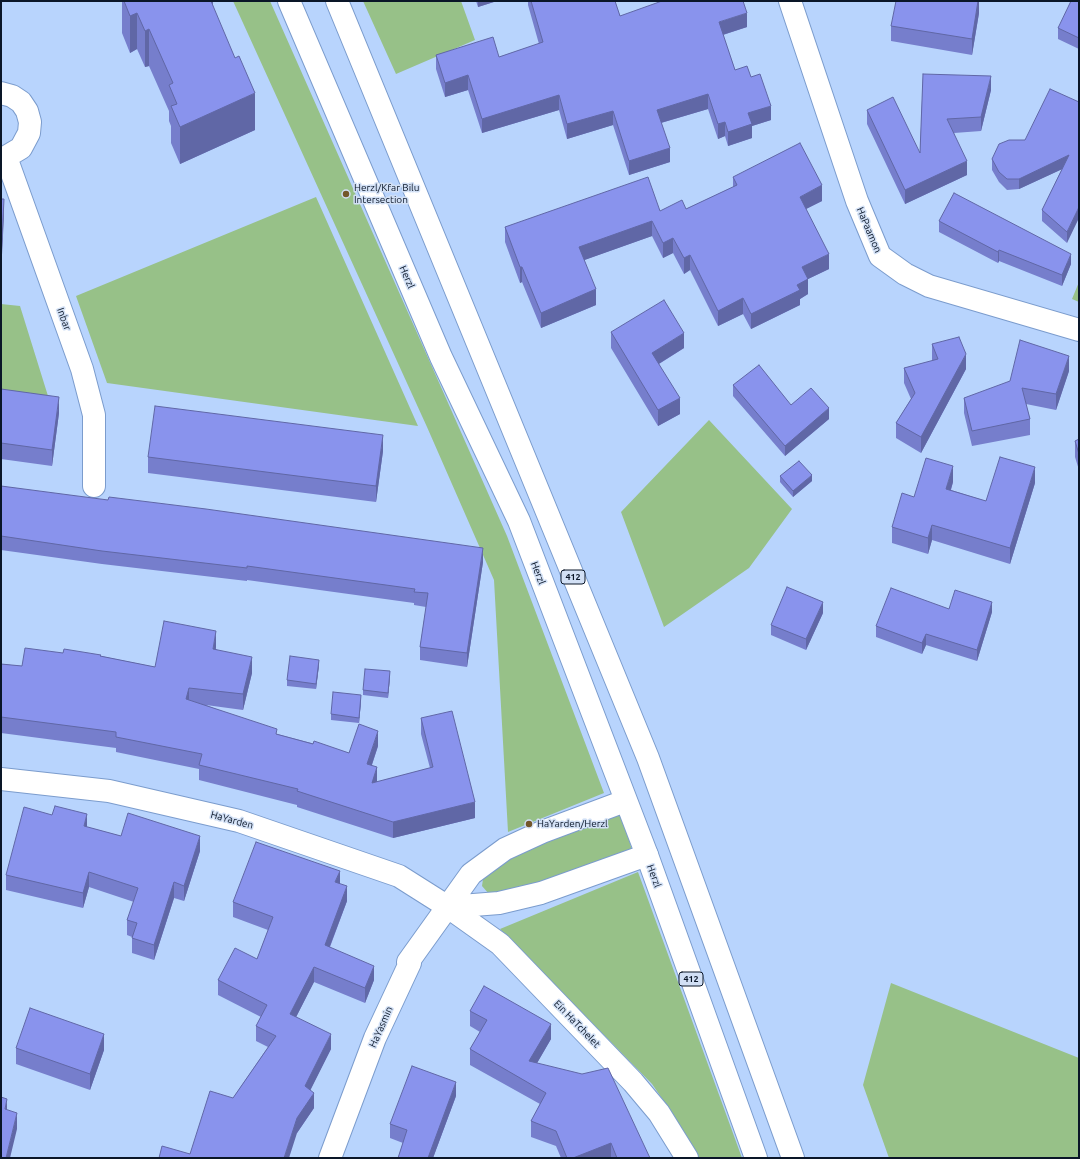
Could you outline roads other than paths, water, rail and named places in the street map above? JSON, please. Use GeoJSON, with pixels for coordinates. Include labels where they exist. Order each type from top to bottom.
{"type":"FeatureCollection","features":[{"type":"Feature","properties":{"kind":"main road","name":"Herzl"},"geometry":{"type":"LineString","coordinates":[[288,1],[441,357],[519,521],[625,801],[647,855],[756,1158]]}},
{"type":"Feature","properties":{"kind":"main road","name":"412"},"geometry":{"type":"LineString","coordinates":[[337,1],[655,776],[793,1158]]}},
{"type":"Feature","properties":{"kind":"main road","name":"HaPaamon"},"geometry":{"type":"LineString","coordinates":[[790,1],[857,201],[880,256],[905,274],[929,286],[1079,330]]}},
{"type":"Feature","properties":{"kind":"main road"},"geometry":{"type":"LineString","coordinates":[[1,93],[12,96],[21,102],[27,111],[30,122],[29,133],[21,148],[4,158]]}},
{"type":"Feature","properties":{"kind":"main road","name":"Inbar"},"geometry":{"type":"LineString","coordinates":[[4,158],[82,369],[94,415],[94,486]]}},
{"type":"Feature","properties":{"kind":"main road","name":"HaYarden"},"geometry":{"type":"LineString","coordinates":[[1,779],[109,791],[239,821],[400,876],[448,907]]}},
{"type":"Feature","properties":{"kind":"main road","name":"HaYasmin"},"geometry":{"type":"LineString","coordinates":[[330,1158],[375,1038],[410,963],[408,962],[471,874],[506,849],[542,832],[625,801]]}},
{"type":"Feature","properties":{"kind":"main road"},"geometry":{"type":"LineString","coordinates":[[448,907],[499,903],[541,893],[647,855]]}},
{"type":"Feature","properties":{"kind":"main road","name":"Ein HaTchelet"},"geometry":{"type":"LineString","coordinates":[[448,907],[500,944],[633,1082],[659,1113],[687,1158]]}},
{"type":"Feature","properties":{"kind":"place","name":"Herzl/Kfar Bilu Intersection"},"geometry":{"type":"Point","coordinates":[346,194]}},
{"type":"Feature","properties":{"kind":"place","name":"HaYarden/Herzl"},"geometry":{"type":"Point","coordinates":[529,824]}}]}
